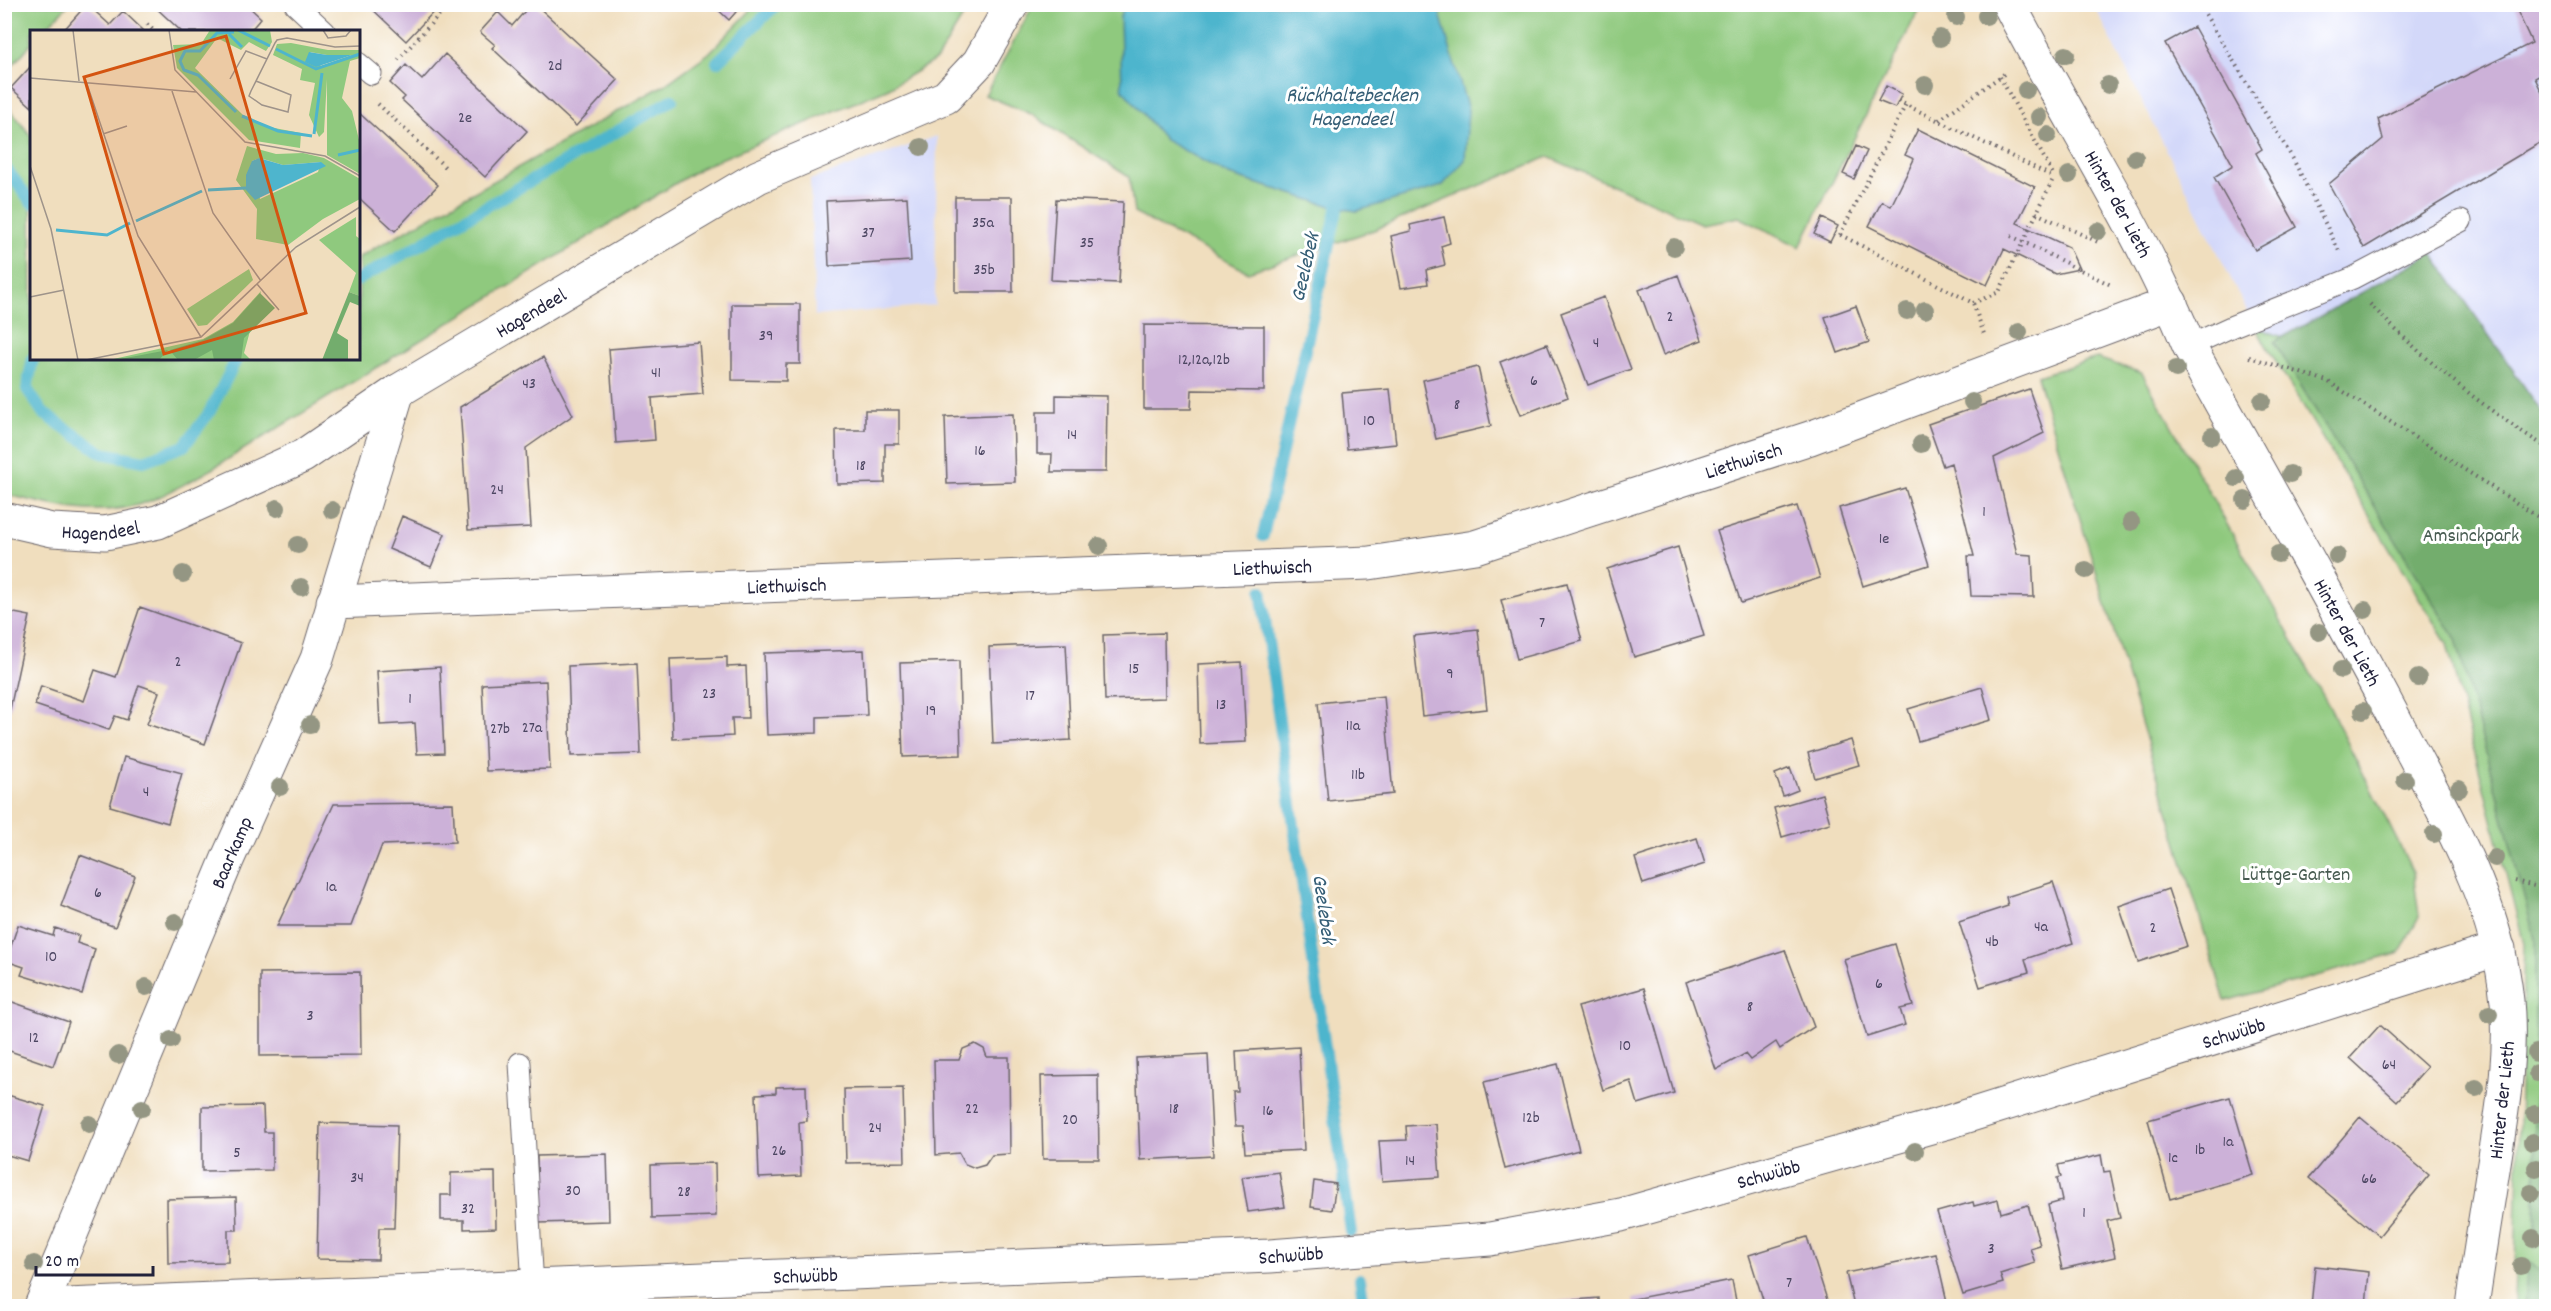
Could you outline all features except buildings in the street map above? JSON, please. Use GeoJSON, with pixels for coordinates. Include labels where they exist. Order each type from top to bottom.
{"type":"FeatureCollection","features":[{"type":"Feature","properties":{"kind":"street","name":"Hagendeel"},"geometry":{"type":"LineString","coordinates":[[4,519],[52,530],[105,533],[158,522],[303,456],[398,391],[758,177],[945,96],[979,62],[1011,4]]}},
{"type":"Feature","properties":{"kind":"street","name":"Hinter der Lieth"},"geometry":{"type":"LineString","coordinates":[[2009,4],[2034,53],[2134,228],[2166,306],[2377,686],[2473,870],[2499,950],[2507,1001],[2509,1043],[2505,1090],[2472,1306]]}},
{"type":"Feature","properties":{"kind":"street","name":"Liethwisch"},"geometry":{"type":"LineString","coordinates":[[333,602],[1369,564],[1475,547],[1810,438],[2166,306]]}},
{"type":"Feature","properties":{"kind":"street","name":"Baarkamp"},"geometry":{"type":"LineString","coordinates":[[42,1306],[228,858],[317,659],[398,391]]}},
{"type":"Feature","properties":{"kind":"street","name":"Schwübb"},"geometry":{"type":"LineString","coordinates":[[42,1306],[1270,1256],[1490,1239],[1621,1215],[1923,1129],[2499,950]]}},
{"type":"Feature","properties":{"kind":"lane"},"geometry":{"type":"LineString","coordinates":[[295,4],[316,29]]}},
{"type":"Feature","properties":{"kind":"lane"},"geometry":{"type":"LineString","coordinates":[[2189,346],[2353,278],[2461,222]]}},
{"type":"Feature","properties":{"kind":"lane"},"geometry":{"type":"LineString","coordinates":[[520,1063],[533,1287]]}},
{"type":"Feature","properties":{"kind":"path"},"geometry":{"type":"LineString","coordinates":[[394,64],[449,4]]}},
{"type":"Feature","properties":{"kind":"path"},"geometry":{"type":"LineString","coordinates":[[147,24],[153,30]]}},
{"type":"Feature","properties":{"kind":"path"},"geometry":{"type":"LineString","coordinates":[[1938,120],[2034,53]]}},
{"type":"Feature","properties":{"kind":"path"},"geometry":{"type":"LineString","coordinates":[[2000,77],[2054,177]]}},
{"type":"Feature","properties":{"kind":"path"},"geometry":{"type":"LineString","coordinates":[[375,101],[445,167]]}},
{"type":"Feature","properties":{"kind":"path"},"geometry":{"type":"LineString","coordinates":[[1899,101],[2054,177]]}},
{"type":"Feature","properties":{"kind":"path"},"geometry":{"type":"LineString","coordinates":[[1840,235],[1906,104]]}},
{"type":"Feature","properties":{"kind":"path"},"geometry":{"type":"LineString","coordinates":[[1973,303],[1999,292],[2054,177]]}},
{"type":"Feature","properties":{"kind":"path"},"geometry":{"type":"LineString","coordinates":[[2036,213],[2100,243],[2134,228]]}},
{"type":"Feature","properties":{"kind":"path"},"geometry":{"type":"LineString","coordinates":[[1835,232],[1973,303],[1996,368]]}},
{"type":"Feature","properties":{"kind":"path"},"geometry":{"type":"LineString","coordinates":[[2011,236],[2166,306]]}},
{"type":"Feature","properties":{"kind":"path"},"geometry":{"type":"LineString","coordinates":[[2249,357],[2327,381],[2547,522]]}},
{"type":"Feature","properties":{"kind":"shaded area"},"geometry":{"type":"Polygon","coordinates":[[[2094,5],[2546,5],[2546,493],[2335,356],[2255,327],[2094,5]]]}},
{"type":"Feature","properties":{"kind":"shaded area"},"geometry":{"type":"Polygon","coordinates":[[[937,136],[935,305],[815,316],[810,180],[937,136]]]}},
{"type":"Feature","properties":{"kind":"green space"},"geometry":{"type":"Polygon","coordinates":[[[5,4],[68,5],[44,30],[30,30],[30,45],[5,74],[5,4]]]}},
{"type":"Feature","properties":{"kind":"green space"},"geometry":{"type":"Polygon","coordinates":[[[757,4],[970,5],[937,59],[889,88],[704,166],[202,475],[168,493],[147,502],[111,510],[76,509],[5,494],[5,102],[30,135],[30,360],[360,360],[360,256],[666,84],[709,53],[757,4]]]}},
{"type":"Feature","properties":{"kind":"green space"},"geometry":{"type":"Polygon","coordinates":[[[1033,5],[1126,5],[1120,16],[1229,175],[1338,208],[1357,211],[1440,13],[1440,5],[1921,5],[1800,247],[1739,217],[1702,224],[1548,157],[1374,230],[1248,272],[1134,213],[1129,177],[1031,114],[985,95],[1033,5]]]}},
{"type":"Feature","properties":{"kind":"green space","name":"Amsinckpark"},"geometry":{"type":"Polygon","coordinates":[[[2432,253],[2546,418],[2546,1244],[2535,1248],[2535,939],[2456,639],[2274,342],[2432,253]]]}},
{"type":"Feature","properties":{"kind":"green space","name":"Amsinckpark"},"geometry":{"type":"Polygon","coordinates":[[[2255,327],[2335,356],[2546,493],[2546,1306],[2514,1306],[2524,944],[2447,644],[2255,327]]]}},
{"type":"Feature","properties":{"kind":"green space","name":"Lüttge-Garten"},"geometry":{"type":"Polygon","coordinates":[[[2097,358],[2142,373],[2329,706],[2413,872],[2419,916],[2400,953],[2225,1001],[2037,376],[2097,358]]]}},
{"type":"Feature","properties":{"kind":"green space"},"geometry":{"type":"Polygon","coordinates":[[[2528,1260],[2546,1275],[2546,1306],[2524,1306],[2528,1260]]]}},
{"type":"Feature","properties":{"kind":"water","name":"Rückhaltebecken Hagendeel"},"geometry":{"type":"Polygon","coordinates":[[[1126,4],[1440,5],[1440,14],[1468,110],[1465,160],[1442,186],[1357,211],[1338,208],[1229,175],[1165,140],[1122,89],[1120,16],[1126,4]]]}},
{"type":"Feature","properties":{"kind":"waterway"},"geometry":{"type":"LineString","coordinates":[[717,62],[777,4]]}},
{"type":"Feature","properties":{"kind":"waterway"},"geometry":{"type":"LineString","coordinates":[[360,279],[672,100]]}},
{"type":"Feature","properties":{"kind":"waterway"},"geometry":{"type":"LineString","coordinates":[[4,166],[30,200]]}},
{"type":"Feature","properties":{"kind":"waterway","name":"Geelebek"},"geometry":{"type":"LineString","coordinates":[[1263,536],[1341,192]]}},
{"type":"Feature","properties":{"kind":"waterway"},"geometry":{"type":"LineString","coordinates":[[33,360],[27,389],[43,413],[102,453],[144,461],[184,446],[209,413],[236,360]]}},
{"type":"Feature","properties":{"kind":"waterway","name":"Geelebek"},"geometry":{"type":"LineString","coordinates":[[1261,591],[1351,1232]]}},
{"type":"Feature","properties":{"kind":"waterway","name":"Geelebek"},"geometry":{"type":"LineString","coordinates":[[1360,1279],[1364,1306]]}}]}
